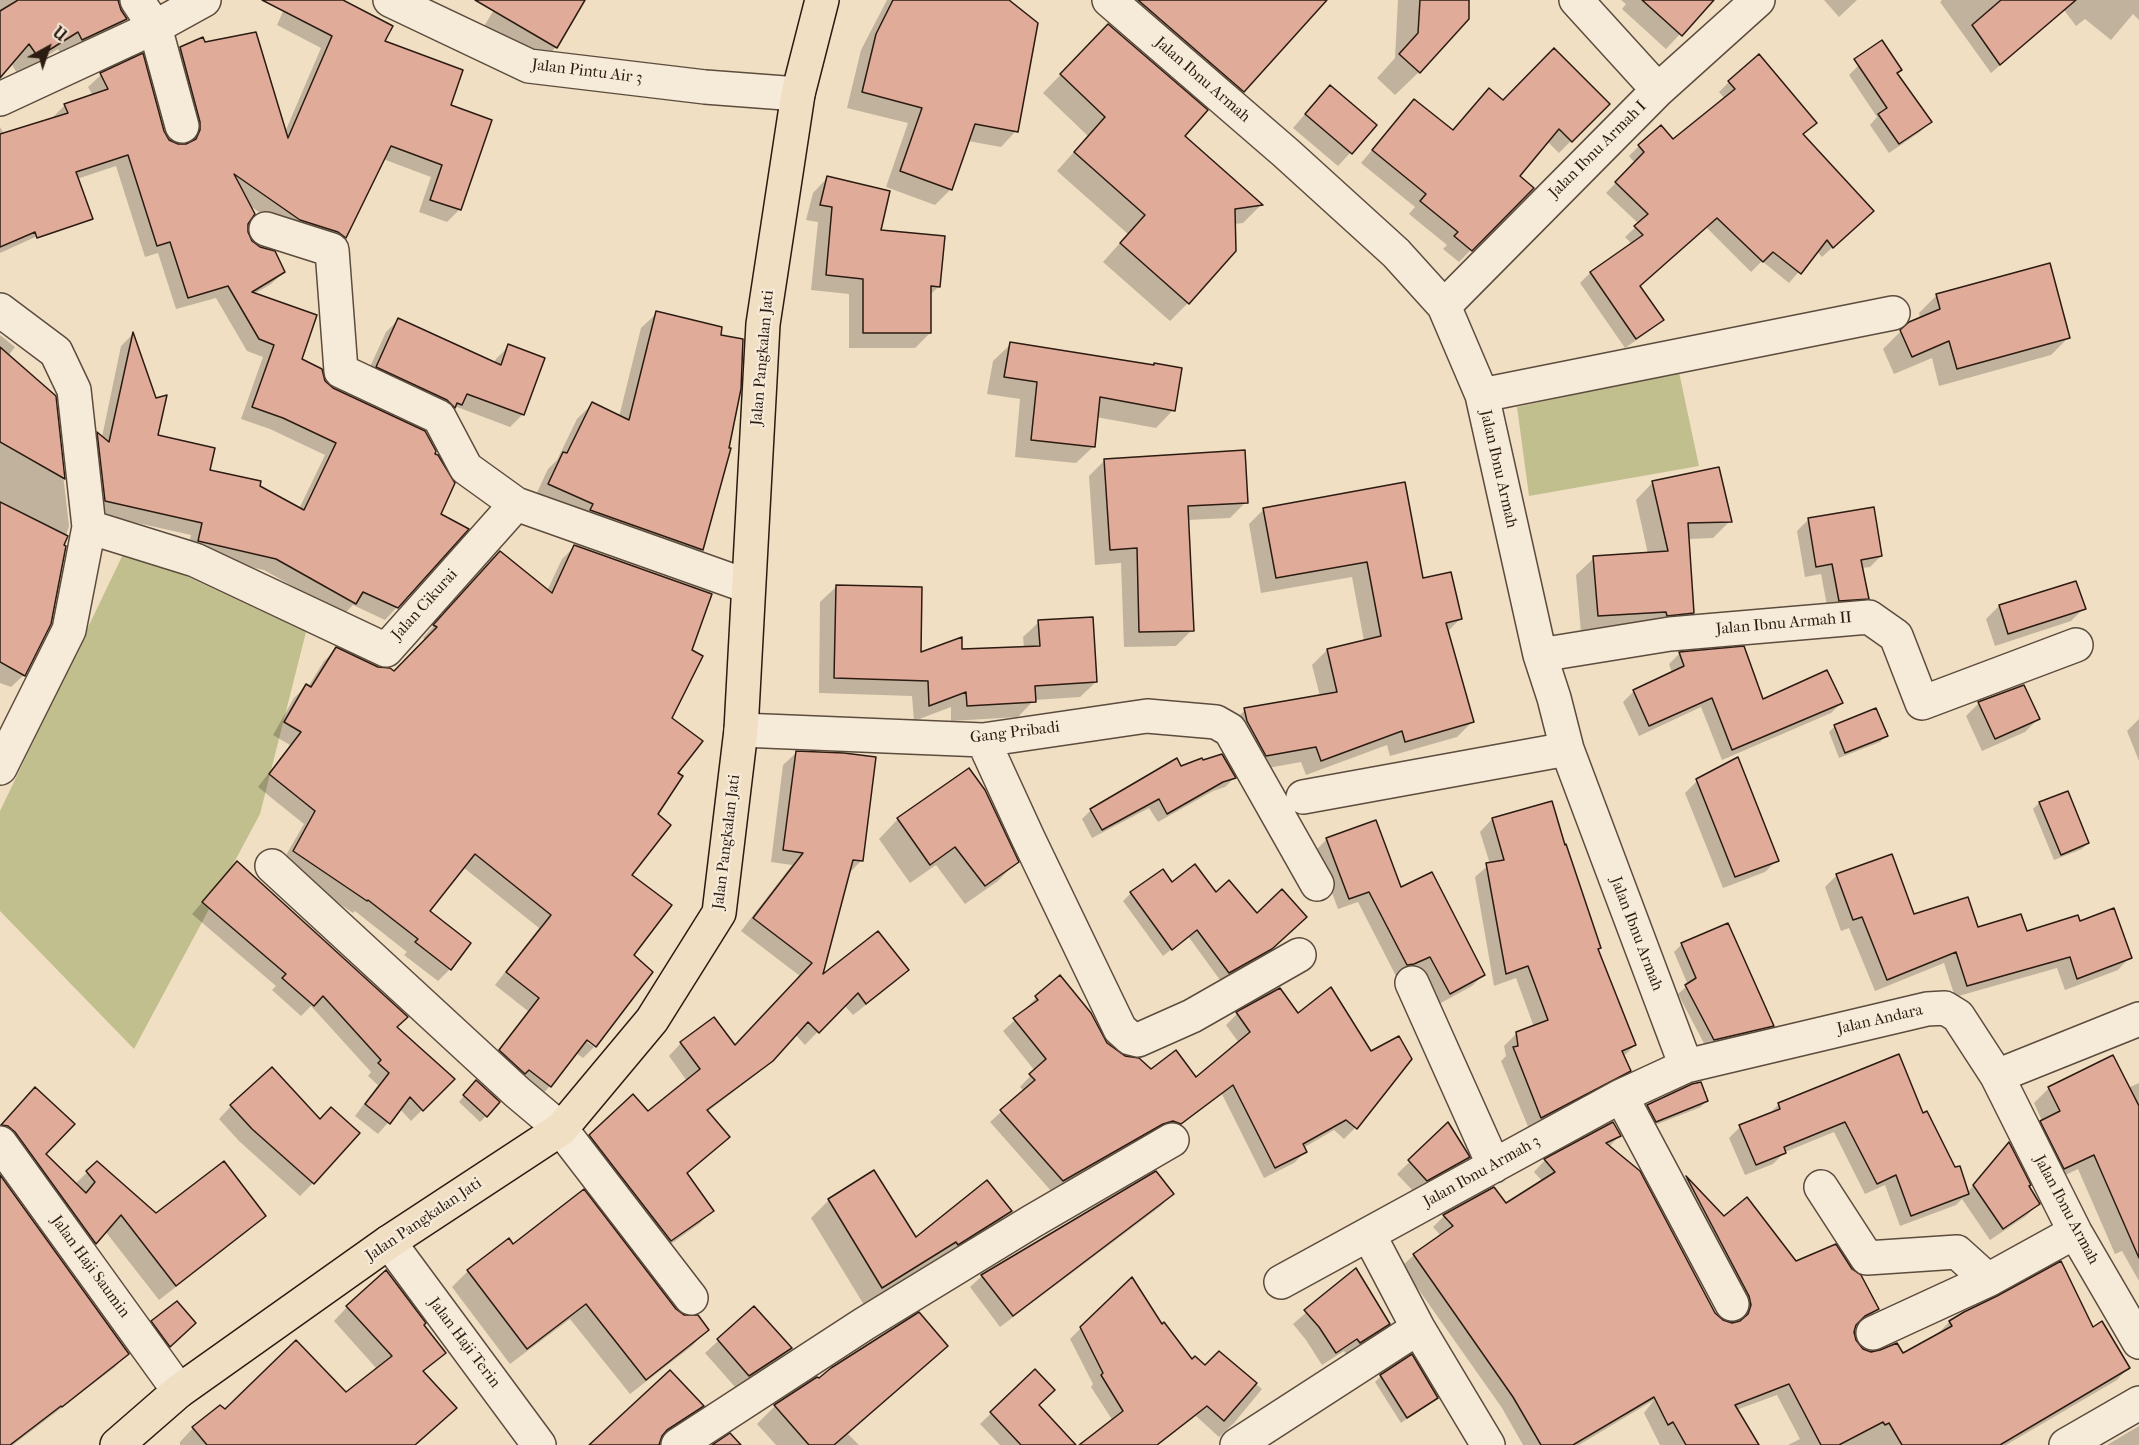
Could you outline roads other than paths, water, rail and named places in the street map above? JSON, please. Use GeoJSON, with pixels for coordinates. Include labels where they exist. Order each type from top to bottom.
{"type":"FeatureCollection","features":[{"type":"Feature","properties":{"kind":"main road","name":"Jalan Pangkalan Jati"},"geometry":{"type":"LineString","coordinates":[[117,1445],[179,1390],[388,1242],[561,1129],[652,1020],[719,913],[741,730],[747,586],[763,324],[798,94],[822,0]]}},
{"type":"Feature","properties":{"kind":"street"},"geometry":{"type":"LineString","coordinates":[[137,0],[154,27],[182,126]]}},
{"type":"Feature","properties":{"kind":"street"},"geometry":{"type":"LineString","coordinates":[[0,99],[154,27],[204,0]]}},
{"type":"Feature","properties":{"kind":"street","name":"Jalan Pintu Air 3"},"geometry":{"type":"LineString","coordinates":[[390,0],[441,11],[529,66],[705,87],[798,94]]}},
{"type":"Feature","properties":{"kind":"street","name":"Jalan Ibnu Armah"},"geometry":{"type":"LineString","coordinates":[[1109,0],[1320,183],[1396,253],[1444,306],[1482,395],[1540,655],[1567,749],[1686,1066]]}},
{"type":"Feature","properties":{"kind":"street"},"geometry":{"type":"LineString","coordinates":[[1575,0],[1658,90]]}},
{"type":"Feature","properties":{"kind":"street","name":"Jalan Ibnu Armah I"},"geometry":{"type":"LineString","coordinates":[[1444,306],[1658,90],[1758,0]]}},
{"type":"Feature","properties":{"kind":"street"},"geometry":{"type":"LineString","coordinates":[[266,229],[332,250],[341,371],[439,417],[466,468],[516,504],[747,586]]}},
{"type":"Feature","properties":{"kind":"street"},"geometry":{"type":"LineString","coordinates":[[0,309],[56,352],[75,390],[88,527],[69,630],[0,768]]}},
{"type":"Feature","properties":{"kind":"street"},"geometry":{"type":"LineString","coordinates":[[1482,395],[1893,313]]}},
{"type":"Feature","properties":{"kind":"street","name":"Jalan Cikurai"},"geometry":{"type":"LineString","coordinates":[[88,527],[195,561],[386,650],[516,504]]}},
{"type":"Feature","properties":{"kind":"street","name":"Jalan Ibnu Armah II"},"geometry":{"type":"LineString","coordinates":[[1540,655],[1670,634],[1869,617],[1896,636],[1922,703],[2076,645]]}},
{"type":"Feature","properties":{"kind":"street","name":"Gang Pribadi"},"geometry":{"type":"LineString","coordinates":[[741,730],[983,740],[1147,716],[1216,722],[1230,730],[1317,884]]}},
{"type":"Feature","properties":{"kind":"street"},"geometry":{"type":"LineString","coordinates":[[983,740],[1120,1029],[1130,1038],[1138,1040],[1192,1016],[1299,955]]}},
{"type":"Feature","properties":{"kind":"street"},"geometry":{"type":"LineString","coordinates":[[1303,797],[1567,749]]}},
{"type":"Feature","properties":{"kind":"street"},"geometry":{"type":"LineString","coordinates":[[272,866],[517,1092],[561,1129],[691,1298]]}},
{"type":"Feature","properties":{"kind":"street"},"geometry":{"type":"LineString","coordinates":[[1412,983],[1494,1166]]}},
{"type":"Feature","properties":{"kind":"street","name":"Jalan Andara"},"geometry":{"type":"LineString","coordinates":[[1686,1066],[1928,1009],[1945,1008],[1958,1016],[1997,1076]]}},
{"type":"Feature","properties":{"kind":"street"},"geometry":{"type":"LineString","coordinates":[[1997,1076],[2139,1019]]}},
{"type":"Feature","properties":{"kind":"street","name":"Jalan Ibnu Armah 3"},"geometry":{"type":"LineString","coordinates":[[1281,1282],[1621,1096],[1686,1066]]}},
{"type":"Feature","properties":{"kind":"street","name":"Jalan Ibnu Armah"},"geometry":{"type":"LineString","coordinates":[[1997,1076],[2075,1232],[2139,1342]]}},
{"type":"Feature","properties":{"kind":"street"},"geometry":{"type":"LineString","coordinates":[[1621,1096],[1732,1304]]}},
{"type":"Feature","properties":{"kind":"street"},"geometry":{"type":"LineString","coordinates":[[678,1445],[864,1324],[1031,1222],[1172,1140]]}},
{"type":"Feature","properties":{"kind":"street","name":"Jalan Haji Saumin"},"geometry":{"type":"LineString","coordinates":[[0,1143],[179,1390]]}},
{"type":"Feature","properties":{"kind":"street"},"geometry":{"type":"LineString","coordinates":[[1821,1187],[1867,1258],[1957,1252],[1988,1280]]}},
{"type":"Feature","properties":{"kind":"street"},"geometry":{"type":"LineString","coordinates":[[1873,1333],[1988,1280],[2075,1232]]}},
{"type":"Feature","properties":{"kind":"street"},"geometry":{"type":"LineString","coordinates":[[1369,1235],[1419,1328],[1488,1445]]}},
{"type":"Feature","properties":{"kind":"street","name":"Jalan Haji Terin"},"geometry":{"type":"LineString","coordinates":[[388,1242],[539,1445]]}},
{"type":"Feature","properties":{"kind":"street"},"geometry":{"type":"LineString","coordinates":[[1237,1445],[1419,1328]]}},
{"type":"Feature","properties":{"kind":"street"},"geometry":{"type":"LineString","coordinates":[[2066,1445],[2139,1403]]}}]}
